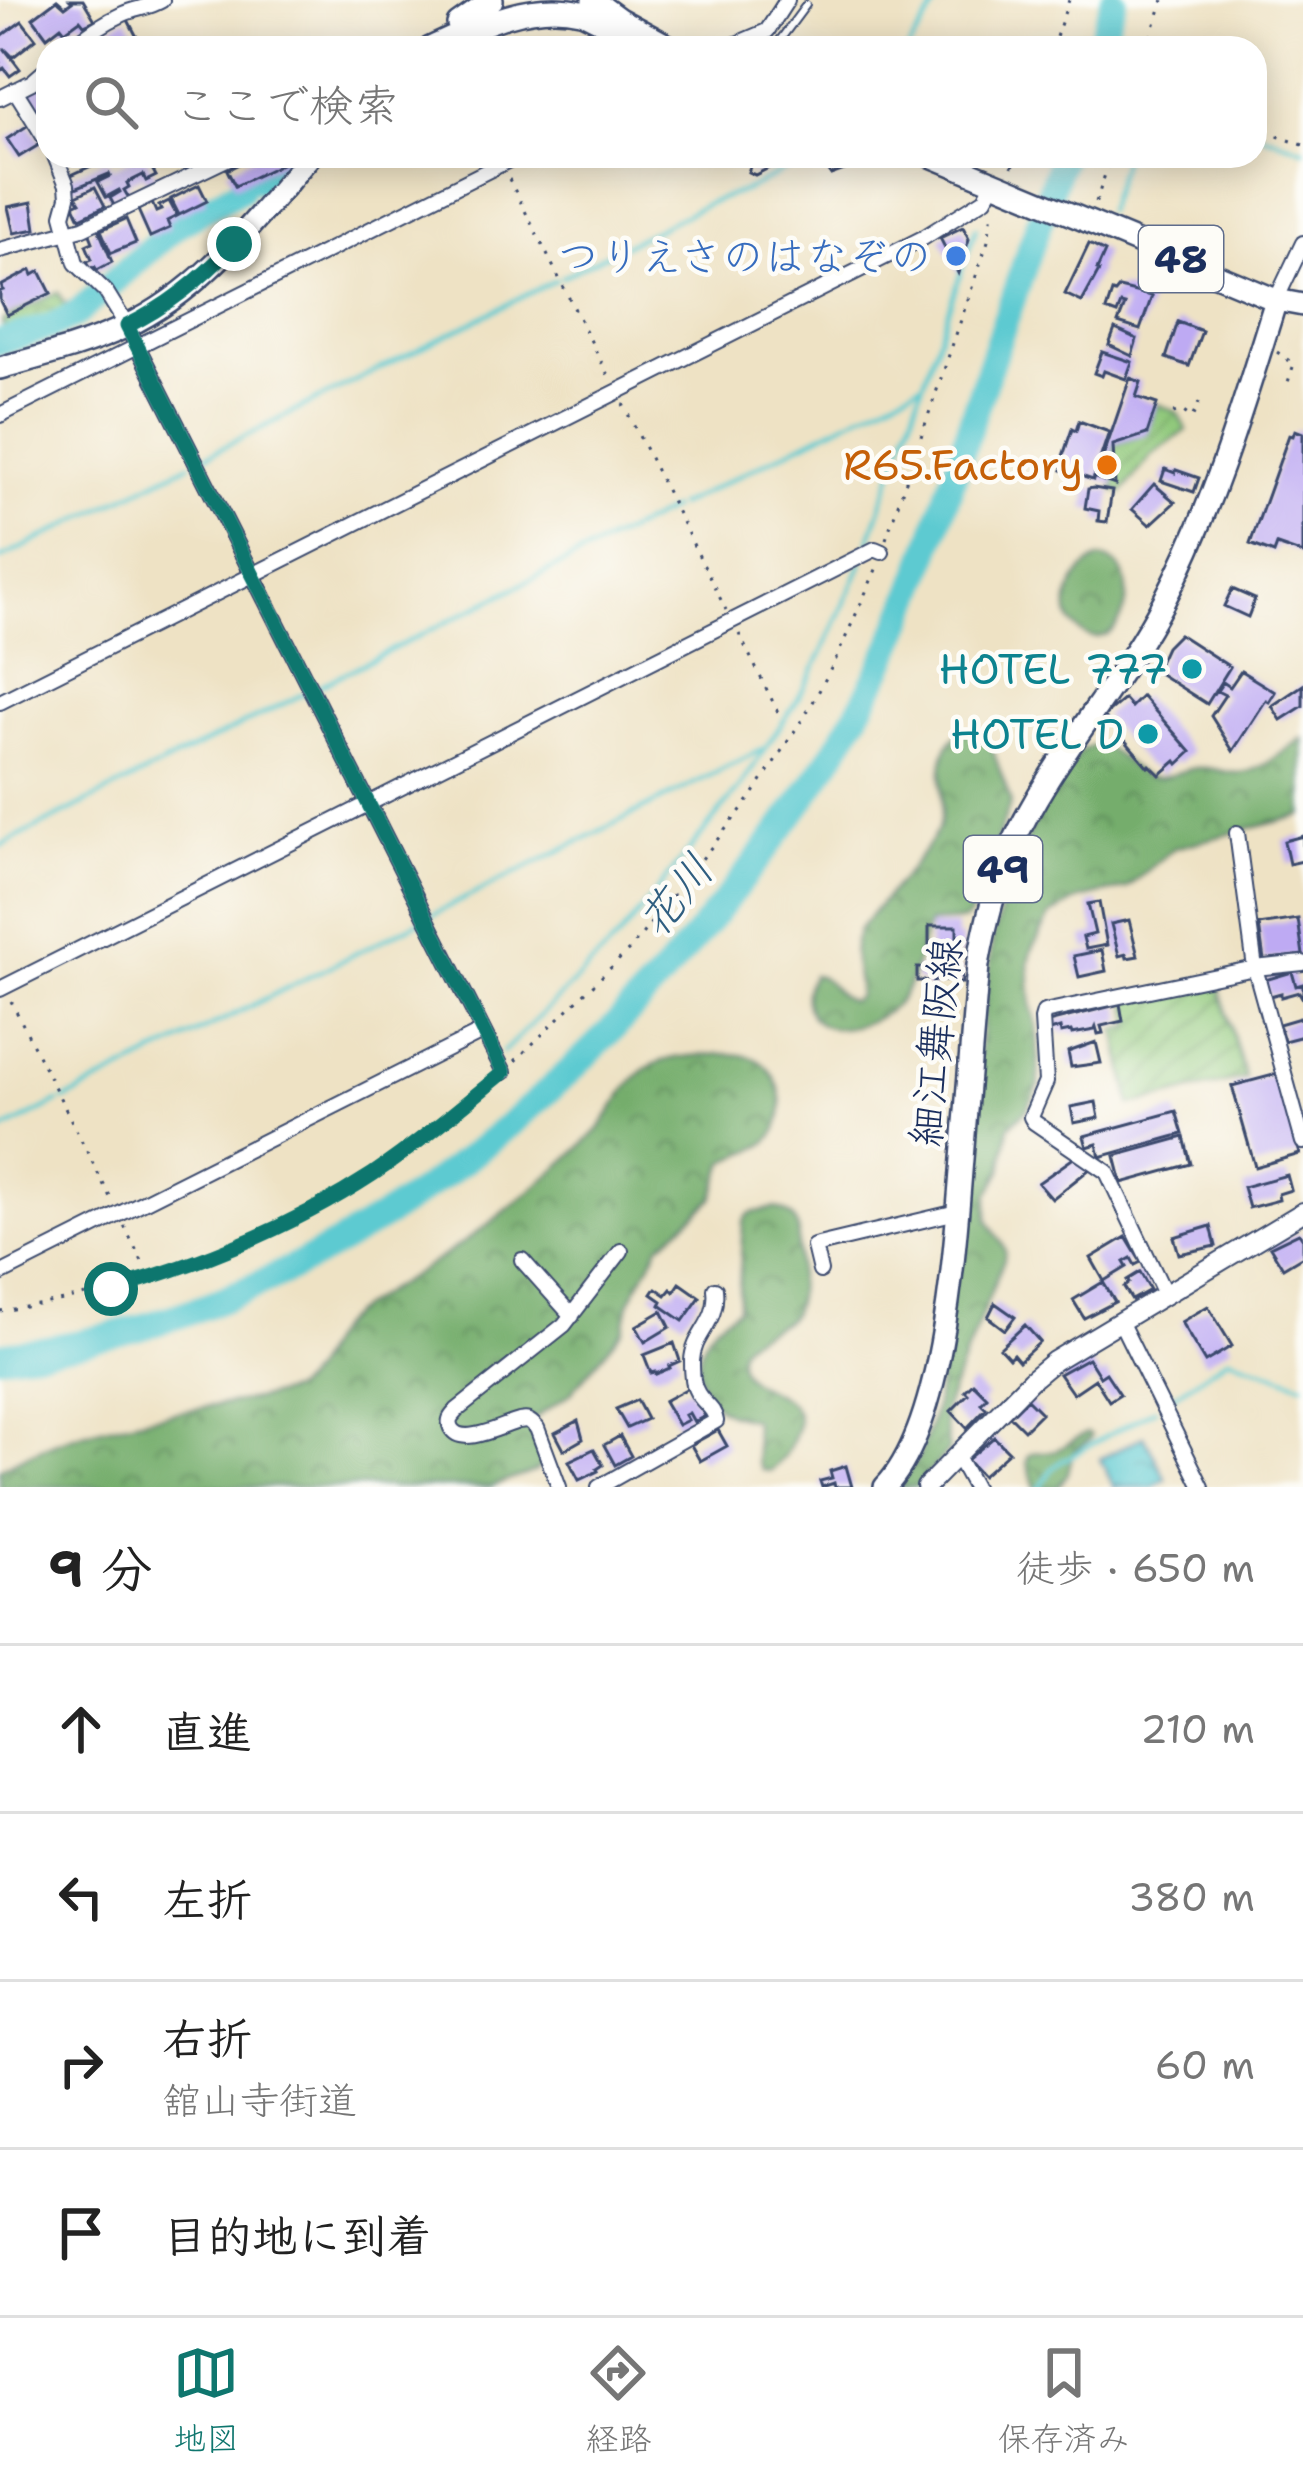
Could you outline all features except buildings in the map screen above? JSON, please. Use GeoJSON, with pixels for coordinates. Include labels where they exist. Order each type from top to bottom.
{"type":"FeatureCollection","features":[{"type":"Feature","properties":{"kind":"main road"},"geometry":{"type":"LineString","coordinates":[[442,36],[492,0]]}},
{"type":"Feature","properties":{"kind":"main road"},"geometry":{"type":"LineString","coordinates":[[593,0],[650,36]]}},
{"type":"Feature","properties":{"kind":"main road"},"geometry":{"type":"LineString","coordinates":[[454,36],[515,10],[550,5],[584,13],[625,36]]}},
{"type":"Feature","properties":{"kind":"main road"},"geometry":{"type":"LineString","coordinates":[[0,368],[83,344],[132,336],[206,273],[299,168]]}},
{"type":"Feature","properties":{"kind":"main road","name":"48"},"geometry":{"type":"LineString","coordinates":[[955,168],[996,189],[1088,220],[1276,300],[1303,305]]}},
{"type":"Feature","properties":{"kind":"main road","name":"細江舞阪線"},"geometry":{"type":"LineString","coordinates":[[885,1487],[910,1452],[933,1376],[949,1297],[979,965],[999,878],[1038,796],[1130,660],[1174,581],[1202,518],[1276,300]]}},
{"type":"Feature","properties":{"kind":"street"},"geometry":{"type":"LineString","coordinates":[[87,36],[130,11],[162,0]]}},
{"type":"Feature","properties":{"kind":"street"},"geometry":{"type":"LineString","coordinates":[[756,36],[766,32],[788,0]]}},
{"type":"Feature","properties":{"kind":"street"},"geometry":{"type":"LineString","coordinates":[[0,98],[36,78]]}},
{"type":"Feature","properties":{"kind":"street"},"geometry":{"type":"LineString","coordinates":[[15,90],[36,124]]}},
{"type":"Feature","properties":{"kind":"street"},"geometry":{"type":"LineString","coordinates":[[61,168],[68,197],[62,215],[80,269],[104,290],[132,336],[504,1072]]}},
{"type":"Feature","properties":{"kind":"street"},"geometry":{"type":"LineString","coordinates":[[0,250],[66,234],[209,168]]}},
{"type":"Feature","properties":{"kind":"street"},"geometry":{"type":"LineString","coordinates":[[0,415],[132,336],[493,168]]}},
{"type":"Feature","properties":{"kind":"street"},"geometry":{"type":"LineString","coordinates":[[0,702],[923,238],[996,189]]}},
{"type":"Feature","properties":{"kind":"street"},"geometry":{"type":"LineString","coordinates":[[1276,300],[1303,243]]}},
{"type":"Feature","properties":{"kind":"street"},"geometry":{"type":"LineString","coordinates":[[2,988],[875,549],[882,552]]}},
{"type":"Feature","properties":{"kind":"street"},"geometry":{"type":"LineString","coordinates":[[1237,833],[1255,968],[1303,1142]]}},
{"type":"Feature","properties":{"kind":"street"},"geometry":{"type":"LineString","coordinates":[[1165,1294],[1107,1172],[1031,1117],[1046,1082],[1044,1012],[1255,968],[1303,963]]}},
{"type":"Feature","properties":{"kind":"street"},"geometry":{"type":"LineString","coordinates":[[0,1274],[482,1032]]}},
{"type":"Feature","properties":{"kind":"street"},"geometry":{"type":"LineString","coordinates":[[820,1271],[814,1246],[957,1212]]}},
{"type":"Feature","properties":{"kind":"street"},"geometry":{"type":"LineString","coordinates":[[926,1487],[1042,1370],[1303,1212]]}},
{"type":"Feature","properties":{"kind":"street"},"geometry":{"type":"LineString","coordinates":[[559,1487],[532,1422],[465,1435],[458,1434],[450,1422],[452,1414],[572,1316],[621,1251]]}},
{"type":"Feature","properties":{"kind":"street"},"geometry":{"type":"LineString","coordinates":[[522,1260],[572,1316]]}},
{"type":"Feature","properties":{"kind":"street"},"geometry":{"type":"LineString","coordinates":[[598,1487],[716,1421],[714,1411],[695,1390],[692,1360],[714,1314],[715,1289]]}},
{"type":"Feature","properties":{"kind":"street"},"geometry":{"type":"LineString","coordinates":[[1120,1322],[1202,1487]]}},
{"type":"Feature","properties":{"kind":"street"},"geometry":{"type":"LineString","coordinates":[[953,1457],[974,1487]]}},
{"type":"Feature","properties":{"kind":"lane"},"geometry":{"type":"LineString","coordinates":[[783,36],[806,5]]}},
{"type":"Feature","properties":{"kind":"path"},"geometry":{"type":"LineString","coordinates":[[1056,36],[1069,0]]}},
{"type":"Feature","properties":{"kind":"path"},"geometry":{"type":"LineString","coordinates":[[1152,36],[1163,0]]}},
{"type":"Feature","properties":{"kind":"path"},"geometry":{"type":"LineString","coordinates":[[1267,132],[1303,145]]}},
{"type":"Feature","properties":{"kind":"path"},"geometry":{"type":"LineString","coordinates":[[504,168],[780,716]]}},
{"type":"Feature","properties":{"kind":"path"},"geometry":{"type":"LineString","coordinates":[[1088,220],[1107,168]]}},
{"type":"Feature","properties":{"kind":"path"},"geometry":{"type":"LineString","coordinates":[[0,1311],[149,1278],[260,1237],[340,1194],[422,1139],[504,1072],[631,948],[752,796],[828,675],[882,552],[988,241],[996,189]]}},
{"type":"Feature","properties":{"kind":"path"},"geometry":{"type":"LineString","coordinates":[[1270,348],[1294,364],[1288,382]]}},
{"type":"Feature","properties":{"kind":"path"},"geometry":{"type":"LineString","coordinates":[[1173,413],[1182,411],[1192,418],[1203,394]]}},
{"type":"Feature","properties":{"kind":"path"},"geometry":{"type":"LineString","coordinates":[[2,988],[145,1267]]}},
{"type":"Feature","properties":{"kind":"green space"},"geometry":{"type":"Polygon","coordinates":[[[98,289],[58,319],[6,335],[2,321],[58,292],[65,305],[98,289]]]}},
{"type":"Feature","properties":{"kind":"green space"},"geometry":{"type":"Polygon","coordinates":[[[1157,404],[1177,412],[1187,430],[1153,454],[1122,493],[1113,489],[1113,445],[1147,434],[1157,404]]]}},
{"type":"Feature","properties":{"kind":"green space"},"geometry":{"type":"Polygon","coordinates":[[[1101,558],[1117,565],[1127,595],[1116,626],[1105,635],[1091,637],[1069,619],[1069,598],[1085,569],[1101,558]]]}},
{"type":"Feature","properties":{"kind":"green space"},"geometry":{"type":"Polygon","coordinates":[[[971,732],[992,748],[1011,802],[969,917],[929,923],[909,985],[889,1010],[862,1024],[832,1028],[820,1024],[806,1001],[809,981],[819,976],[846,999],[858,996],[853,957],[859,929],[935,834],[942,812],[945,754],[957,734],[971,732]]]}},
{"type":"Feature","properties":{"kind":"green space"},"geometry":{"type":"Polygon","coordinates":[[[1303,738],[1303,815],[1174,848],[1127,888],[1080,899],[1050,916],[1029,963],[1039,1085],[1027,1109],[1009,1126],[1002,1171],[988,1196],[988,1220],[1005,1251],[1004,1259],[945,1407],[949,1450],[916,1487],[899,1487],[920,1455],[936,1404],[993,937],[1019,853],[1080,752],[1090,746],[1109,749],[1144,775],[1158,778],[1196,768],[1246,772],[1303,738]]]}},
{"type":"Feature","properties":{"kind":"green space"},"geometry":{"type":"Polygon","coordinates":[[[1218,981],[1245,1078],[1131,1105],[1116,1030],[1132,1026],[1127,999],[1218,981]]]}},
{"type":"Feature","properties":{"kind":"green space"},"geometry":{"type":"Polygon","coordinates":[[[720,1054],[754,1059],[774,1077],[782,1110],[776,1131],[759,1147],[725,1162],[713,1199],[660,1245],[629,1303],[624,1329],[570,1394],[534,1419],[543,1462],[536,1471],[490,1487],[0,1487],[0,1469],[78,1435],[293,1390],[347,1318],[459,1245],[546,1178],[597,1131],[641,1073],[666,1060],[720,1054]]]}},
{"type":"Feature","properties":{"kind":"green space"},"geometry":{"type":"Polygon","coordinates":[[[775,1208],[791,1216],[798,1231],[795,1307],[786,1320],[744,1343],[739,1360],[753,1381],[796,1410],[798,1423],[792,1441],[770,1471],[761,1470],[757,1462],[753,1420],[727,1413],[714,1403],[701,1383],[699,1360],[714,1326],[738,1308],[743,1221],[750,1213],[775,1208]]]}},
{"type":"Feature","properties":{"kind":"green space"},"geometry":{"type":"Polygon","coordinates":[[[1087,1433],[1090,1439],[1073,1452],[1068,1473],[1058,1487],[1035,1487],[1028,1457],[1055,1451],[1087,1433]]]}},
{"type":"Feature","properties":{"kind":"water"},"geometry":{"type":"Polygon","coordinates":[[[1144,1436],[1166,1479],[1151,1487],[1114,1487],[1100,1459],[1144,1436]]]}},
{"type":"Feature","properties":{"kind":"waterway"},"geometry":{"type":"LineString","coordinates":[[917,36],[940,0]]}},
{"type":"Feature","properties":{"kind":"waterway","name":"花川"},"geometry":{"type":"LineString","coordinates":[[1102,36],[1114,0]]}},
{"type":"Feature","properties":{"kind":"waterway"},"geometry":{"type":"LineString","coordinates":[[1267,136],[1303,149]]}},
{"type":"Feature","properties":{"kind":"waterway"},"geometry":{"type":"LineString","coordinates":[[259,180],[281,168]]}},
{"type":"Feature","properties":{"kind":"waterway"},"geometry":{"type":"LineString","coordinates":[[562,277],[708,203],[790,168]]}},
{"type":"Feature","properties":{"kind":"waterway","name":"花川"},"geometry":{"type":"LineString","coordinates":[[0,1355],[110,1336],[214,1303],[313,1257],[407,1202],[495,1136],[577,1064],[654,985],[789,818],[848,730],[881,668],[932,542],[1058,168]]}},
{"type":"Feature","properties":{"kind":"waterway"},"geometry":{"type":"LineString","coordinates":[[1106,211],[1120,168]]}},
{"type":"Feature","properties":{"kind":"waterway"},"geometry":{"type":"LineString","coordinates":[[0,342],[75,315],[180,223],[240,190]]}},
{"type":"Feature","properties":{"kind":"waterway"},"geometry":{"type":"LineString","coordinates":[[868,545],[976,228]]}},
{"type":"Feature","properties":{"kind":"waterway"},"geometry":{"type":"LineString","coordinates":[[200,459],[556,280]]}},
{"type":"Feature","properties":{"kind":"waterway"},"geometry":{"type":"LineString","coordinates":[[678,506],[921,384]]}},
{"type":"Feature","properties":{"kind":"waterway"},"geometry":{"type":"LineString","coordinates":[[0,559],[190,464]]}},
{"type":"Feature","properties":{"kind":"waterway"},"geometry":{"type":"LineString","coordinates":[[315,688],[672,509]]}},
{"type":"Feature","properties":{"kind":"waterway"},"geometry":{"type":"LineString","coordinates":[[503,1052],[619,938],[740,787],[798,699],[862,563]]}},
{"type":"Feature","properties":{"kind":"waterway"},"geometry":{"type":"LineString","coordinates":[[0,846],[305,693]]}},
{"type":"Feature","properties":{"kind":"waterway"},"geometry":{"type":"LineString","coordinates":[[430,916],[763,749]]}},
{"type":"Feature","properties":{"kind":"waterway"},"geometry":{"type":"LineString","coordinates":[[64,1100],[420,921]]}},
{"type":"Feature","properties":{"kind":"waterway"},"geometry":{"type":"LineString","coordinates":[[0,1132],[58,1102]]}},
{"type":"Feature","properties":{"kind":"waterway"},"geometry":{"type":"LineString","coordinates":[[1168,1400],[1229,1357],[1303,1384]]}},
{"type":"Feature","properties":{"kind":"waterway"},"geometry":{"type":"LineString","coordinates":[[1040,1487],[1062,1461],[1155,1409]]}},
{"type":"Feature","properties":{"kind":"place","name":"つりえさのはなぞの"},"geometry":{"type":"Point","coordinates":[956,256]}},
{"type":"Feature","properties":{"kind":"place","name":"R65.Factory"},"geometry":{"type":"Point","coordinates":[1107,465]}},
{"type":"Feature","properties":{"kind":"place","name":"HOTEL 777"},"geometry":{"type":"Point","coordinates":[1192,669]}},
{"type":"Feature","properties":{"kind":"place","name":"HOTEL D"},"geometry":{"type":"Point","coordinates":[1148,734]}},
{"type":"Feature","properties":{"kind":"route"},"geometry":{"type":"LineString","coordinates":[[111,1289],[224,1252],[301,1216],[422,1139],[504,1072],[127,326],[190,286],[234,244]]}}]}
